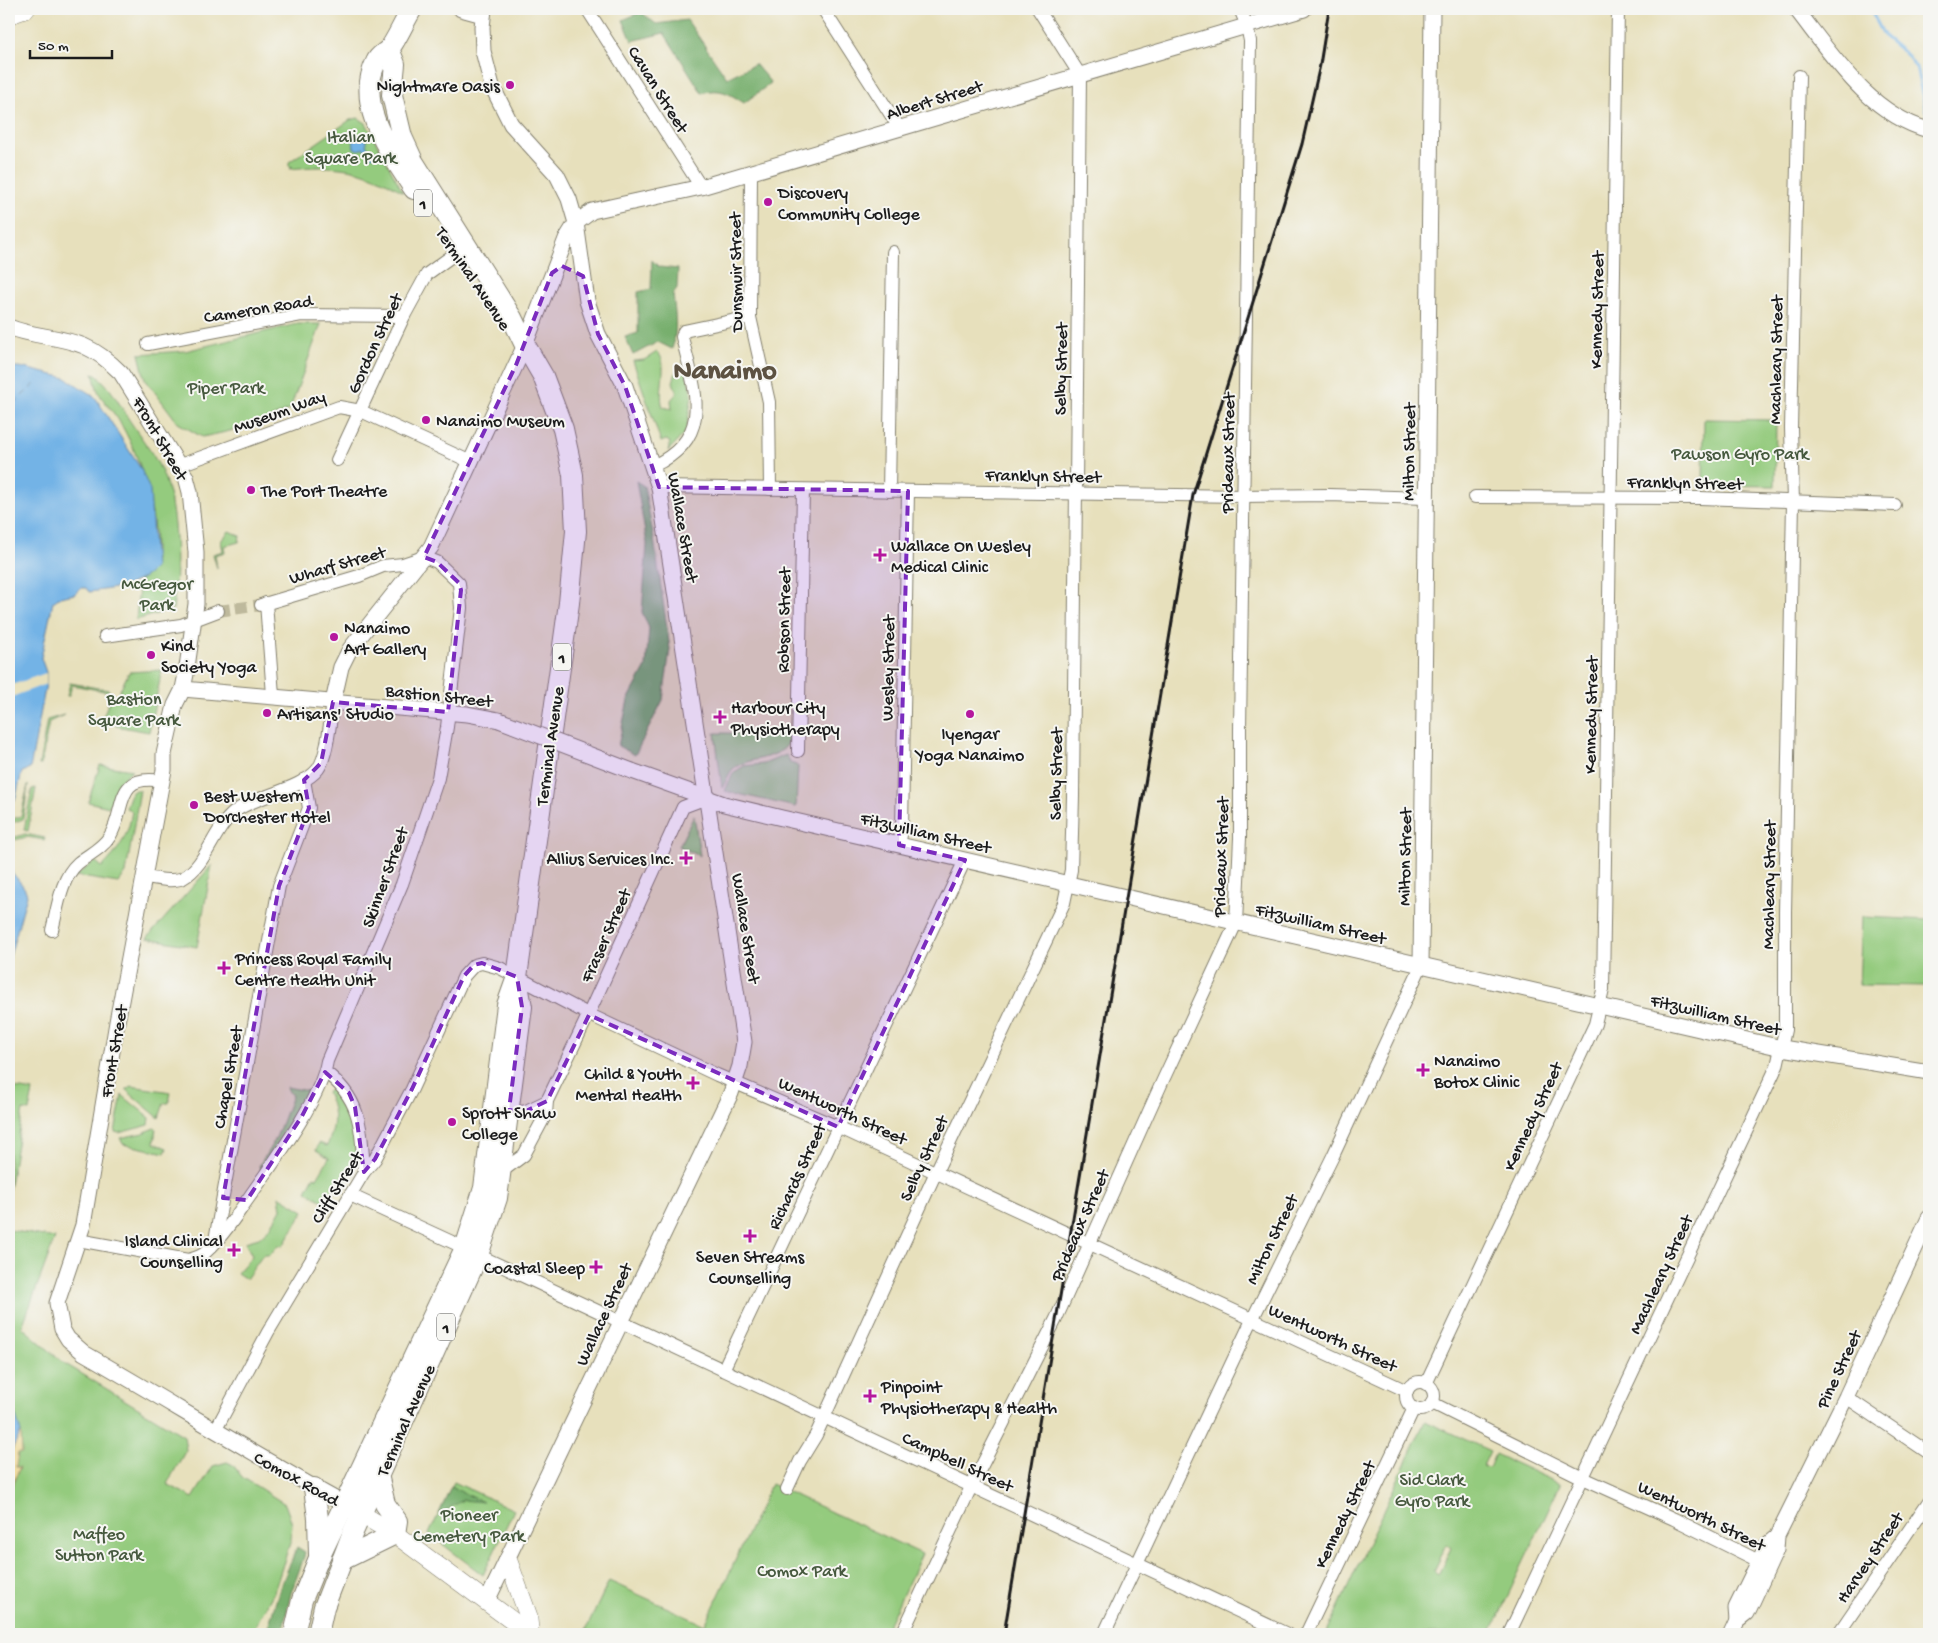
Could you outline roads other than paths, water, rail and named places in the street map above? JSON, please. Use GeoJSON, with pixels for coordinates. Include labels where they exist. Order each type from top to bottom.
{"type":"FeatureCollection","features":[{"type":"Feature","properties":{"kind":"highway"},"geometry":{"type":"LineString","coordinates":[[394,9],[399,30]]}},
{"type":"Feature","properties":{"kind":"highway","name":"Terminal Avenue"},"geometry":{"type":"LineString","coordinates":[[412,9],[389,49],[376,61],[369,85],[374,120],[388,148],[508,331],[525,345]]}},
{"type":"Feature","properties":{"kind":"highway","name":"Terminal Avenue"},"geometry":{"type":"LineString","coordinates":[[362,1514],[379,1479],[471,1252],[484,1188],[507,1006],[517,977],[569,603],[576,531],[574,475],[567,444],[550,391],[512,318],[412,161],[394,113],[392,95],[395,64],[389,49]]}},
{"type":"Feature","properties":{"kind":"highway","name":"Terminal Avenue"},"geometry":{"type":"LineString","coordinates":[[344,1504],[498,1198],[522,1007],[517,977]]}},
{"type":"Feature","properties":{"kind":"highway"},"geometry":{"type":"LineString","coordinates":[[342,1560],[395,1534],[396,1521],[385,1504],[379,1479]]}},
{"type":"Feature","properties":{"kind":"highway"},"geometry":{"type":"LineString","coordinates":[[314,1488],[318,1518],[319,1558]]}},
{"type":"Feature","properties":{"kind":"highway","name":"1"},"geometry":{"type":"LineString","coordinates":[[294,1634],[302,1600],[344,1504]]}},
{"type":"Feature","properties":{"kind":"highway","name":"1"},"geometry":{"type":"LineString","coordinates":[[318,1634],[324,1607],[362,1514]]}},
{"type":"Feature","properties":{"kind":"main road"},"geometry":{"type":"LineString","coordinates":[[9,16],[26,9]]}},
{"type":"Feature","properties":{"kind":"main road","name":"Comox Road"},"geometry":{"type":"LineString","coordinates":[[344,1504],[395,1534],[530,1634]]}},
{"type":"Feature","properties":{"kind":"main road"},"geometry":{"type":"LineString","coordinates":[[508,1560],[528,1615],[530,1634]]}},
{"type":"Feature","properties":{"kind":"street"},"geometry":{"type":"LineString","coordinates":[[462,9],[484,12]]}},
{"type":"Feature","properties":{"kind":"street","name":"Cavan Street"},"geometry":{"type":"LineString","coordinates":[[587,9],[701,187]]}},
{"type":"Feature","properties":{"kind":"street"},"geometry":{"type":"LineString","coordinates":[[823,9],[900,129]]}},
{"type":"Feature","properties":{"kind":"street"},"geometry":{"type":"LineString","coordinates":[[1038,9],[1080,74]]}},
{"type":"Feature","properties":{"kind":"street","name":"Prideaux Street"},"geometry":{"type":"LineString","coordinates":[[902,1634],[971,1487],[1056,1319],[1236,923],[1240,838],[1250,41],[1247,26],[1240,9]]}},
{"type":"Feature","properties":{"kind":"street","name":"Albert Street"},"geometry":{"type":"LineString","coordinates":[[576,222],[592,211],[701,187],[751,173],[1304,9]]}},
{"type":"Feature","properties":{"kind":"street","name":"Milton Street"},"geometry":{"type":"LineString","coordinates":[[1104,1634],[1252,1320],[1333,1156],[1421,966],[1432,9]]}},
{"type":"Feature","properties":{"kind":"street","name":"Kennedy Street"},"geometry":{"type":"LineString","coordinates":[[1426,1384],[1591,1033],[1600,1007],[1603,990],[1618,9]]}},
{"type":"Feature","properties":{"kind":"street"},"geometry":{"type":"LineString","coordinates":[[1796,9],[1845,72],[1864,91],[1906,122],[1929,130]]}},
{"type":"Feature","properties":{"kind":"street","name":"Wallace Street"},"geometry":{"type":"LineString","coordinates":[[484,12],[484,54],[488,76],[499,103],[515,129],[557,175],[569,199],[576,222],[587,300],[598,334],[625,386],[659,487],[743,1033],[742,1054],[735,1081],[487,1601]]}},
{"type":"Feature","properties":{"kind":"street","name":"Selby Street"},"geometry":{"type":"LineString","coordinates":[[787,1489],[823,1418],[936,1172],[1064,903],[1069,884],[1073,796],[1080,74]]}},
{"type":"Feature","properties":{"kind":"street","name":"Machleary Street"},"geometry":{"type":"LineString","coordinates":[[1509,1634],[1777,1066],[1782,1048],[1785,1030],[1784,912],[1793,502],[1792,418],[1799,76]]}},
{"type":"Feature","properties":{"kind":"street","name":"Dunsmuir Street"},"geometry":{"type":"LineString","coordinates":[[751,173],[750,317],[770,402],[770,489]]}},
{"type":"Feature","properties":{"kind":"street"},"geometry":{"type":"LineString","coordinates":[[145,876],[174,880],[181,878],[202,857],[230,816],[241,808],[304,780],[314,774],[319,768],[323,758],[341,666],[350,649],[424,557],[472,462],[525,345],[566,238],[576,222]]}},
{"type":"Feature","properties":{"kind":"street"},"geometry":{"type":"LineString","coordinates":[[889,491],[893,252]]}},
{"type":"Feature","properties":{"kind":"street","name":"Gordon Street"},"geometry":{"type":"LineString","coordinates":[[337,460],[404,316],[427,274],[456,253]]}},
{"type":"Feature","properties":{"kind":"street"},"geometry":{"type":"LineString","coordinates":[[552,273],[562,266],[569,266],[583,276]]}},
{"type":"Feature","properties":{"kind":"street","name":"Cameron Road"},"geometry":{"type":"LineString","coordinates":[[148,344],[301,315],[404,316]]}},
{"type":"Feature","properties":{"kind":"street"},"geometry":{"type":"LineString","coordinates":[[653,466],[669,458],[684,441],[695,423],[697,404],[682,336],[684,331],[750,317]]}},
{"type":"Feature","properties":{"kind":"street","name":"Front Street"},"geometry":{"type":"LineString","coordinates":[[9,326],[21,332],[83,346],[108,360],[131,386],[180,465],[190,492],[198,577],[195,620],[183,689],[176,702],[164,754],[163,776],[78,1240],[61,1286],[57,1303],[62,1328]]}},
{"type":"Feature","properties":{"kind":"street","name":"Museum Way"},"geometry":{"type":"LineString","coordinates":[[180,465],[339,407],[361,410],[472,462]]}},
{"type":"Feature","properties":{"kind":"street","name":"Franklyn Street"},"geometry":{"type":"LineString","coordinates":[[659,487],[1243,496],[1329,495],[1426,498]]}},
{"type":"Feature","properties":{"kind":"street","name":"Robson Street"},"geometry":{"type":"LineString","coordinates":[[798,751],[803,490]]}},
{"type":"Feature","properties":{"kind":"street","name":"Wesley Street"},"geometry":{"type":"LineString","coordinates":[[899,845],[902,830],[908,491]]}},
{"type":"Feature","properties":{"kind":"street","name":"Franklyn Street"},"geometry":{"type":"LineString","coordinates":[[1475,497],[1610,498],[1895,505]]}},
{"type":"Feature","properties":{"kind":"street","name":"Wharf Street"},"geometry":{"type":"LineString","coordinates":[[273,696],[264,604],[359,576],[383,566],[403,564],[424,557]]}},
{"type":"Feature","properties":{"kind":"street","name":"Skinner Street"},"geometry":{"type":"LineString","coordinates":[[213,1244],[247,1200],[302,1116],[325,1072],[327,1061],[402,884],[426,814],[440,766],[461,608],[461,590],[459,583],[437,562],[424,557]]}},
{"type":"Feature","properties":{"kind":"street"},"geometry":{"type":"LineString","coordinates":[[105,636],[174,626],[218,611]]}},
{"type":"Feature","properties":{"kind":"street","name":"Bastion Street"},"geometry":{"type":"LineString","coordinates":[[183,689],[481,716],[499,720],[707,798]]}},
{"type":"Feature","properties":{"kind":"street"},"geometry":{"type":"LineString","coordinates":[[52,930],[68,877],[79,863],[102,846],[110,835],[125,791],[132,783],[163,776]]}},
{"type":"Feature","properties":{"kind":"street","name":"Chapel Street"},"geometry":{"type":"LineString","coordinates":[[213,1244],[279,886],[309,808],[304,780]]}},
{"type":"Feature","properties":{"kind":"street","name":"Fitzwilliam Street"},"geometry":{"type":"LineString","coordinates":[[707,798],[733,807],[1782,1048],[1929,1072]]}},
{"type":"Feature","properties":{"kind":"street","name":"Fraser Street"},"geometry":{"type":"LineString","coordinates":[[501,1172],[524,1155],[546,1114],[547,1101],[683,807],[707,798]]}},
{"type":"Feature","properties":{"kind":"street","name":"Richards Street"},"geometry":{"type":"LineString","coordinates":[[723,1370],[965,860]]}},
{"type":"Feature","properties":{"kind":"street","name":"Wentworth Street"},"geometry":{"type":"LineString","coordinates":[[482,963],[496,967],[588,1014],[936,1172],[1407,1391]]}},
{"type":"Feature","properties":{"kind":"street","name":"Cliff Street"},"geometry":{"type":"LineString","coordinates":[[215,1431],[268,1332],[364,1172],[376,1159],[412,1089],[464,976],[474,964],[482,963]]}},
{"type":"Feature","properties":{"kind":"street"},"geometry":{"type":"LineString","coordinates":[[325,1072],[338,1081],[349,1093],[355,1107],[360,1122],[364,1172]]}},
{"type":"Feature","properties":{"kind":"street"},"geometry":{"type":"LineString","coordinates":[[509,1110],[524,1112],[547,1101]]}},
{"type":"Feature","properties":{"kind":"street","name":"Campbell Street"},"geometry":{"type":"LineString","coordinates":[[350,1195],[1287,1634]]}},
{"type":"Feature","properties":{"kind":"street"},"geometry":{"type":"LineString","coordinates":[[223,1198],[232,1201],[247,1200]]}},
{"type":"Feature","properties":{"kind":"street","name":"Pine Street"},"geometry":{"type":"LineString","coordinates":[[1734,1627],[1736,1608],[1764,1564],[1767,1545],[1777,1536],[1846,1397],[1929,1218]]}},
{"type":"Feature","properties":{"kind":"street"},"geometry":{"type":"LineString","coordinates":[[78,1240],[182,1260],[201,1256],[213,1244]]}},
{"type":"Feature","properties":{"kind":"street","name":"Comox Road"},"geometry":{"type":"LineString","coordinates":[[62,1328],[68,1339],[84,1352],[215,1431],[344,1504]]}},
{"type":"Feature","properties":{"kind":"street"},"geometry":{"type":"LineString","coordinates":[[1414,1383],[1426,1384],[1433,1391],[1432,1403],[1424,1409],[1414,1408],[1408,1403],[1407,1391],[1414,1383]]}},
{"type":"Feature","properties":{"kind":"street"},"geometry":{"type":"LineString","coordinates":[[1846,1397],[1929,1453]]}},
{"type":"Feature","properties":{"kind":"street","name":"Wentworth Street"},"geometry":{"type":"LineString","coordinates":[[1432,1403],[1583,1478],[1674,1519],[1764,1564]]}},
{"type":"Feature","properties":{"kind":"street","name":"Kennedy Street"},"geometry":{"type":"LineString","coordinates":[[1306,1634],[1414,1408]]}},
{"type":"Feature","properties":{"kind":"street","name":"Harvey Street"},"geometry":{"type":"LineString","coordinates":[[1838,1634],[1929,1501]]}},
{"type":"Feature","properties":{"kind":"water"},"geometry":{"type":"Polygon","coordinates":[[[362,136],[367,141],[366,146],[376,152],[375,156],[371,157],[364,148],[358,150],[354,148],[353,138],[362,136]]]}},
{"type":"Feature","properties":{"kind":"water"},"geometry":{"type":"Polygon","coordinates":[[[9,367],[20,367],[66,378],[95,397],[141,469],[150,490],[155,568],[141,579],[124,586],[89,592],[86,588],[80,588],[75,594],[60,597],[53,602],[41,658],[46,672],[46,684],[30,769],[22,772],[15,801],[9,804],[9,367]]]}},
{"type":"Feature","properties":{"kind":"water"},"geometry":{"type":"Polygon","coordinates":[[[9,866],[24,887],[27,895],[9,960],[9,866]]]}},
{"type":"Feature","properties":{"kind":"water"},"geometry":{"type":"Polygon","coordinates":[[[9,1405],[14,1410],[21,1432],[9,1456],[9,1405]]]}},
{"type":"Feature","properties":{"kind":"waterway"},"geometry":{"type":"LineString","coordinates":[[1870,9],[1885,37],[1907,55],[1916,68],[1927,115]]}},
{"type":"Feature","properties":{"kind":"tunnel"},"geometry":{"type":"LineString","coordinates":[[218,611],[261,605]]}},
{"type":"Feature","properties":{"kind":"railway"},"geometry":{"type":"LineString","coordinates":[[1004,1634],[1193,495],[1302,144],[1320,65],[1329,9]]}},
{"type":"Feature","properties":{"kind":"place","name":"Nightmare Oasis"},"geometry":{"type":"Point","coordinates":[510,85]}},
{"type":"Feature","properties":{"kind":"place","name":"Discovery Community College"},"geometry":{"type":"Point","coordinates":[768,202]}},
{"type":"Feature","properties":{"kind":"place","name":"Nanaimo Museum"},"geometry":{"type":"Point","coordinates":[426,420]}},
{"type":"Feature","properties":{"kind":"place","name":"The Port Theatre"},"geometry":{"type":"Point","coordinates":[251,490]}},
{"type":"Feature","properties":{"kind":"place","name":"Wallace On Wesley Medical Clinic"},"geometry":{"type":"Point","coordinates":[880,555]}},
{"type":"Feature","properties":{"kind":"place","name":"Nanaimo Art Gallery"},"geometry":{"type":"Point","coordinates":[334,637]}},
{"type":"Feature","properties":{"kind":"place","name":"Kind Society Yoga"},"geometry":{"type":"Point","coordinates":[151,655]}},
{"type":"Feature","properties":{"kind":"place","name":"Artisans' Studio"},"geometry":{"type":"Point","coordinates":[267,713]}},
{"type":"Feature","properties":{"kind":"place","name":"Iyengar Yoga Nanaimo"},"geometry":{"type":"Point","coordinates":[970,714]}},
{"type":"Feature","properties":{"kind":"place","name":"Harbour City Physiotherapy"},"geometry":{"type":"Point","coordinates":[720,717]}},
{"type":"Feature","properties":{"kind":"place","name":"Best Western Dorchester Hotel"},"geometry":{"type":"Point","coordinates":[194,805]}},
{"type":"Feature","properties":{"kind":"place","name":"Allius Services Inc."},"geometry":{"type":"Point","coordinates":[686,858]}},
{"type":"Feature","properties":{"kind":"place","name":"Princess Royal Family Centre Health Unit"},"geometry":{"type":"Point","coordinates":[224,968]}},
{"type":"Feature","properties":{"kind":"place","name":"Nanaimo Botox Clinic"},"geometry":{"type":"Point","coordinates":[1423,1070]}},
{"type":"Feature","properties":{"kind":"place","name":"Child & Youth Mental Health"},"geometry":{"type":"Point","coordinates":[693,1083]}},
{"type":"Feature","properties":{"kind":"place","name":"Sprott Shaw College"},"geometry":{"type":"Point","coordinates":[452,1122]}},
{"type":"Feature","properties":{"kind":"place","name":"Seven Streams Counselling"},"geometry":{"type":"Point","coordinates":[750,1236]}},
{"type":"Feature","properties":{"kind":"place","name":"Island Clinical Counselling"},"geometry":{"type":"Point","coordinates":[234,1250]}},
{"type":"Feature","properties":{"kind":"place","name":"Coastal Sleep"},"geometry":{"type":"Point","coordinates":[596,1267]}},
{"type":"Feature","properties":{"kind":"place","name":"Pinpoint Physiotherapy & Health"},"geometry":{"type":"Point","coordinates":[870,1396]}},
{"type":"Feature","properties":{"kind":"district","name":"Nanaimo"},"geometry":{"type":"Point","coordinates":[725,368]}},
{"type":"Feature","properties":{"kind":"park label","name":"Italian Square Park"},"geometry":{"type":"Point","coordinates":[351,146]}},
{"type":"Feature","properties":{"kind":"park label","name":"Piper Park"},"geometry":{"type":"Point","coordinates":[226,387]}},
{"type":"Feature","properties":{"kind":"park label","name":"Pawson Gyro Park"},"geometry":{"type":"Point","coordinates":[1740,453]}},
{"type":"Feature","properties":{"kind":"park label","name":"McGregor Park"},"geometry":{"type":"Point","coordinates":[157,593]}},
{"type":"Feature","properties":{"kind":"park label","name":"Bastion Square Park"},"geometry":{"type":"Point","coordinates":[134,708]}},
{"type":"Feature","properties":{"kind":"park label","name":"Sid Clark Gyro Park"},"geometry":{"type":"Point","coordinates":[1432,1489]}},
{"type":"Feature","properties":{"kind":"park label","name":"Pioneer Cemetery Park"},"geometry":{"type":"Point","coordinates":[469,1524]}},
{"type":"Feature","properties":{"kind":"park label","name":"Maffeo Sutton Park"},"geometry":{"type":"Point","coordinates":[99,1544]}},
{"type":"Feature","properties":{"kind":"park label","name":"Comox Park"},"geometry":{"type":"Point","coordinates":[802,1570]}}]}
